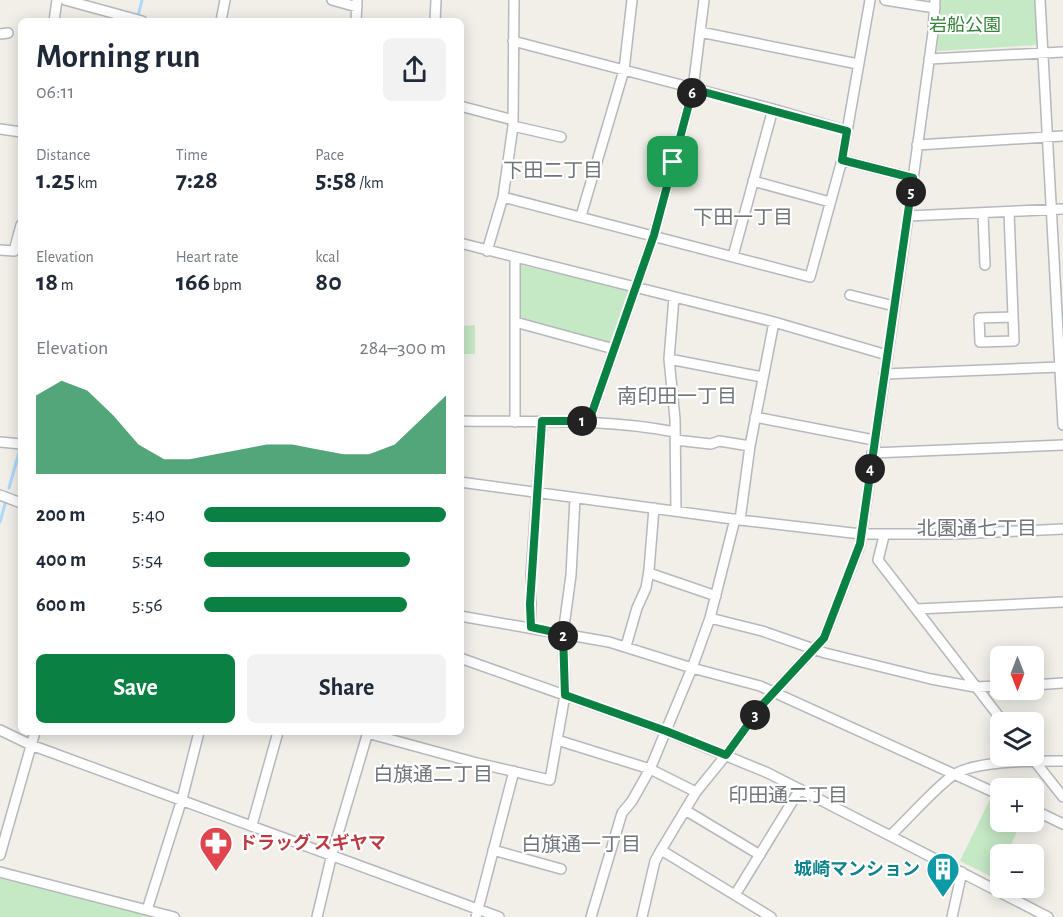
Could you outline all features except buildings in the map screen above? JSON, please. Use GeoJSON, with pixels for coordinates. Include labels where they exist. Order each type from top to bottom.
{"type":"FeatureCollection","features":[{"type":"Feature","properties":{"kind":"street"},"geometry":{"type":"LineString","coordinates":[[54,18],[57,0]]}},
{"type":"Feature","properties":{"kind":"street"},"geometry":{"type":"LineString","coordinates":[[65,0],[131,18]]}},
{"type":"Feature","properties":{"kind":"street"},"geometry":{"type":"LineString","coordinates":[[222,18],[225,0]]}},
{"type":"Feature","properties":{"kind":"street"},"geometry":{"type":"LineString","coordinates":[[332,0],[357,3],[356,18]]}},
{"type":"Feature","properties":{"kind":"street"},"geometry":{"type":"LineString","coordinates":[[435,18],[436,0]]}},
{"type":"Feature","properties":{"kind":"street"},"geometry":{"type":"LineString","coordinates":[[487,250],[503,197],[513,123],[514,0]]}},
{"type":"Feature","properties":{"kind":"street"},"geometry":{"type":"LineString","coordinates":[[581,216],[624,70],[632,0]]}},
{"type":"Feature","properties":{"kind":"street"},"geometry":{"type":"LineString","coordinates":[[589,421],[654,235],[693,89],[704,0]]}},
{"type":"Feature","properties":{"kind":"street"},"geometry":{"type":"LineString","coordinates":[[503,197],[810,277],[842,160],[870,0]]}},
{"type":"Feature","properties":{"kind":"street"},"geometry":{"type":"LineString","coordinates":[[642,917],[655,861],[661,850],[696,792],[763,704],[824,638],[860,544],[908,216],[935,4],[885,0]]}},
{"type":"Feature","properties":{"kind":"street"},"geometry":{"type":"LineString","coordinates":[[1040,0],[1063,425]]}},
{"type":"Feature","properties":{"kind":"street"},"geometry":{"type":"LineString","coordinates":[[700,33],[858,64]]}},
{"type":"Feature","properties":{"kind":"street"},"geometry":{"type":"LineString","coordinates":[[513,41],[773,109],[847,131]]}},
{"type":"Feature","properties":{"kind":"street"},"geometry":{"type":"LineString","coordinates":[[929,59],[1063,52]]}},
{"type":"Feature","properties":{"kind":"street"},"geometry":{"type":"LineString","coordinates":[[464,107],[561,137]]}},
{"type":"Feature","properties":{"kind":"street"},"geometry":{"type":"LineString","coordinates":[[733,256],[773,109]]}},
{"type":"Feature","properties":{"kind":"street"},"geometry":{"type":"LineString","coordinates":[[0,129],[18,132]]}},
{"type":"Feature","properties":{"kind":"street"},"geometry":{"type":"LineString","coordinates":[[917,145],[1063,136]]}},
{"type":"Feature","properties":{"kind":"street"},"geometry":{"type":"LineString","coordinates":[[842,160],[913,178]]}},
{"type":"Feature","properties":{"kind":"street"},"geometry":{"type":"LineString","coordinates":[[753,181],[830,202]]}},
{"type":"Feature","properties":{"kind":"street"},"geometry":{"type":"LineString","coordinates":[[908,216],[1063,209]]}},
{"type":"Feature","properties":{"kind":"street"},"geometry":{"type":"LineString","coordinates":[[1009,212],[1014,341],[980,342],[979,318],[1013,317]]}},
{"type":"Feature","properties":{"kind":"street"},"geometry":{"type":"LineString","coordinates":[[983,214],[986,265]]}},
{"type":"Feature","properties":{"kind":"street"},"geometry":{"type":"LineString","coordinates":[[0,250],[14,251],[18,236]]}},
{"type":"Feature","properties":{"kind":"street"},"geometry":{"type":"LineString","coordinates":[[464,244],[774,322],[887,355]]}},
{"type":"Feature","properties":{"kind":"street"},"geometry":{"type":"LineString","coordinates":[[515,258],[515,422]]}},
{"type":"Feature","properties":{"kind":"street"},"geometry":{"type":"LineString","coordinates":[[849,295],[894,306]]}},
{"type":"Feature","properties":{"kind":"street"},"geometry":{"type":"LineString","coordinates":[[674,297],[669,359],[675,436],[676,511]]}},
{"type":"Feature","properties":{"kind":"street"},"geometry":{"type":"LineString","coordinates":[[515,322],[614,350]]}},
{"type":"Feature","properties":{"kind":"street"},"geometry":{"type":"LineString","coordinates":[[591,917],[622,813],[632,801],[650,768],[692,668],[710,618],[737,520],[774,322]]}},
{"type":"Feature","properties":{"kind":"street"},"geometry":{"type":"LineString","coordinates":[[669,359],[762,377]]}},
{"type":"Feature","properties":{"kind":"street"},"geometry":{"type":"LineString","coordinates":[[884,374],[1059,367]]}},
{"type":"Feature","properties":{"kind":"street"},"geometry":{"type":"LineString","coordinates":[[755,417],[874,440]]}},
{"type":"Feature","properties":{"kind":"street"},"geometry":{"type":"LineString","coordinates":[[464,421],[589,421],[639,425],[711,444],[719,441],[750,446]]}},
{"type":"Feature","properties":{"kind":"street"},"geometry":{"type":"LineString","coordinates":[[531,627],[531,576],[542,421]]}},
{"type":"Feature","properties":{"kind":"street"},"geometry":{"type":"LineString","coordinates":[[0,442],[18,444]]}},
{"type":"Feature","properties":{"kind":"street"},"geometry":{"type":"LineString","coordinates":[[872,453],[1063,445]]}},
{"type":"Feature","properties":{"kind":"street"},"geometry":{"type":"LineString","coordinates":[[464,483],[737,520],[884,536],[1063,529]]}},
{"type":"Feature","properties":{"kind":"street"},"geometry":{"type":"LineString","coordinates":[[0,495],[18,502]]}},
{"type":"Feature","properties":{"kind":"street"},"geometry":{"type":"LineString","coordinates":[[379,735],[477,763],[550,780],[565,695],[563,634],[571,575],[575,498]]}},
{"type":"Feature","properties":{"kind":"street"},"geometry":{"type":"LineString","coordinates":[[626,646],[637,608],[646,588],[654,508]]}},
{"type":"Feature","properties":{"kind":"street"},"geometry":{"type":"LineString","coordinates":[[884,536],[878,560],[995,712]]}},
{"type":"Feature","properties":{"kind":"street"},"geometry":{"type":"LineString","coordinates":[[649,573],[716,596]]}},
{"type":"Feature","properties":{"kind":"street"},"geometry":{"type":"LineString","coordinates":[[917,609],[1063,602]]}},
{"type":"Feature","properties":{"kind":"street"},"geometry":{"type":"LineString","coordinates":[[464,617],[626,646],[692,668],[760,686],[990,791]]}},
{"type":"Feature","properties":{"kind":"street"},"geometry":{"type":"LineString","coordinates":[[710,618],[762,631],[814,649],[920,676],[975,687],[990,686]]}},
{"type":"Feature","properties":{"kind":"street"},"geometry":{"type":"LineString","coordinates":[[464,659],[666,731],[726,755],[800,789],[1048,917]]}},
{"type":"Feature","properties":{"kind":"street"},"geometry":{"type":"LineString","coordinates":[[1044,684],[1063,683]]}},
{"type":"Feature","properties":{"kind":"street"},"geometry":{"type":"LineString","coordinates":[[0,730],[31,745],[332,854],[476,913],[499,917]]}},
{"type":"Feature","properties":{"kind":"street"},"geometry":{"type":"LineString","coordinates":[[0,855],[34,735]]}},
{"type":"Feature","properties":{"kind":"street"},"geometry":{"type":"LineString","coordinates":[[147,910],[182,800],[198,735]]}},
{"type":"Feature","properties":{"kind":"street"},"geometry":{"type":"LineString","coordinates":[[252,825],[277,735]]}},
{"type":"Feature","properties":{"kind":"street"},"geometry":{"type":"LineString","coordinates":[[317,917],[332,854],[367,735]]}},
{"type":"Feature","properties":{"kind":"street"},"geometry":{"type":"LineString","coordinates":[[557,740],[650,768],[696,792]]}},
{"type":"Feature","properties":{"kind":"street"},"geometry":{"type":"LineString","coordinates":[[1044,759],[1063,760]]}},
{"type":"Feature","properties":{"kind":"street"},"geometry":{"type":"LineString","coordinates":[[891,835],[954,775],[971,767],[990,764]]}},
{"type":"Feature","properties":{"kind":"street"},"geometry":{"type":"LineString","coordinates":[[1039,766],[1063,797]]}},
{"type":"Feature","properties":{"kind":"street"},"geometry":{"type":"LineString","coordinates":[[476,913],[514,771]]}},
{"type":"Feature","properties":{"kind":"street"},"geometry":{"type":"LineString","coordinates":[[735,895],[800,789]]}},
{"type":"Feature","properties":{"kind":"street"},"geometry":{"type":"LineString","coordinates":[[686,810],[760,855]]}},
{"type":"Feature","properties":{"kind":"street"},"geometry":{"type":"LineString","coordinates":[[1044,815],[1063,824]]}},
{"type":"Feature","properties":{"kind":"street"},"geometry":{"type":"LineString","coordinates":[[493,850],[561,869]]}},
{"type":"Feature","properties":{"kind":"street"},"geometry":{"type":"LineString","coordinates":[[661,850],[771,917]]}},
{"type":"Feature","properties":{"kind":"street"},"geometry":{"type":"LineString","coordinates":[[0,872],[174,917]]}},
{"type":"Feature","properties":{"kind":"street"},"geometry":{"type":"LineString","coordinates":[[952,917],[962,872]]}},
{"type":"Feature","properties":{"kind":"green space","name":"岩船公園"},"geometry":{"type":"Polygon","coordinates":[[[941,0],[1035,0],[1037,45],[937,51],[941,0]]]}},
{"type":"Feature","properties":{"kind":"green space"},"geometry":{"type":"Polygon","coordinates":[[[521,265],[628,290],[612,344],[519,318],[519,267],[521,265]]]}},
{"type":"Feature","properties":{"kind":"green space"},"geometry":{"type":"Polygon","coordinates":[[[475,325],[475,354],[464,354],[464,326],[475,325]]]}},
{"type":"Feature","properties":{"kind":"green space"},"geometry":{"type":"Polygon","coordinates":[[[990,799],[990,832],[1017,832],[1012,844],[990,844],[990,876],[960,861],[990,799]]]}},
{"type":"Feature","properties":{"kind":"green space"},"geometry":{"type":"Polygon","coordinates":[[[0,874],[157,917],[0,917],[0,874]]]}},
{"type":"Feature","properties":{"kind":"waterway"},"geometry":{"type":"LineString","coordinates":[[138,16],[142,0]]}},
{"type":"Feature","properties":{"kind":"waterway"},"geometry":{"type":"LineString","coordinates":[[9,488],[18,456]]}},
{"type":"Feature","properties":{"kind":"waterway"},"geometry":{"type":"LineString","coordinates":[[0,522],[5,504]]}},
{"type":"Feature","properties":{"kind":"place","name":"ドラッグ スギヤマ"},"geometry":{"type":"Point","coordinates":[216,872]}},
{"type":"Feature","properties":{"kind":"place","name":"城崎マンション"},"geometry":{"type":"Point","coordinates":[943,898]}},
{"type":"Feature","properties":{"kind":"district","name":"下田二丁目"},"geometry":{"type":"Point","coordinates":[553,170]}},
{"type":"Feature","properties":{"kind":"district","name":"下田一丁目"},"geometry":{"type":"Point","coordinates":[743,217]}},
{"type":"Feature","properties":{"kind":"district","name":"南印田一丁目"},"geometry":{"type":"Point","coordinates":[677,396]}},
{"type":"Feature","properties":{"kind":"district","name":"北園通七丁目"},"geometry":{"type":"Point","coordinates":[977,528]}},
{"type":"Feature","properties":{"kind":"district","name":"白旗通二丁目"},"geometry":{"type":"Point","coordinates":[433,774]}},
{"type":"Feature","properties":{"kind":"district","name":"印田通二丁目"},"geometry":{"type":"Point","coordinates":[788,795]}},
{"type":"Feature","properties":{"kind":"district","name":"白旗通一丁目"},"geometry":{"type":"Point","coordinates":[581,844]}},
{"type":"Feature","properties":{"kind":"route"},"geometry":{"type":"LineString","coordinates":[[693,89],[847,131],[842,160],[913,178],[860,544],[824,638],[763,704],[726,755],[565,695],[563,634],[531,627],[531,576],[542,421],[589,421],[654,235],[673,162],[693,89]]}}]}
